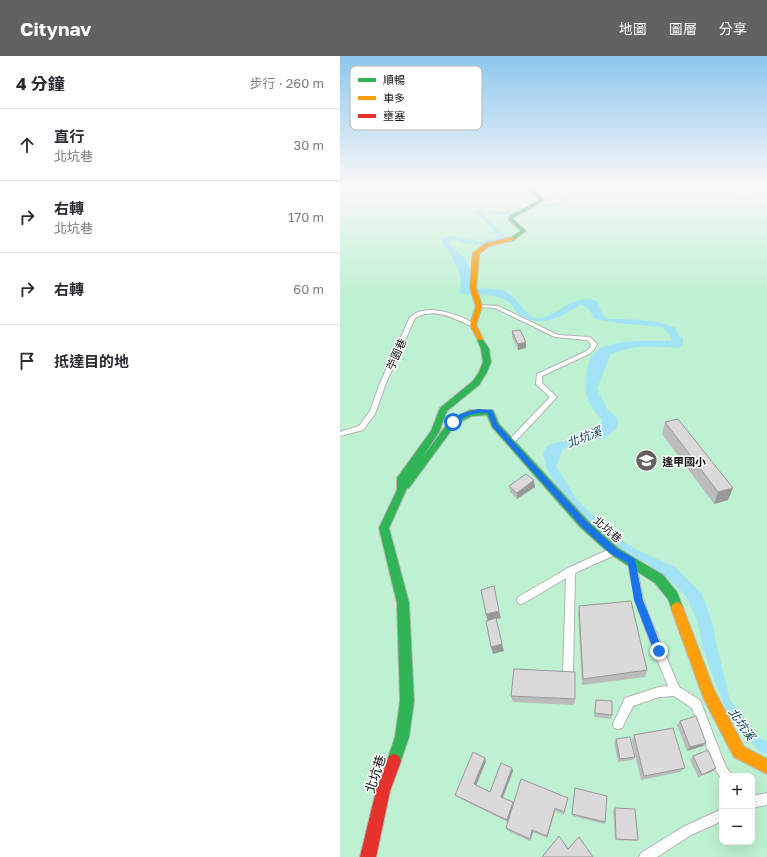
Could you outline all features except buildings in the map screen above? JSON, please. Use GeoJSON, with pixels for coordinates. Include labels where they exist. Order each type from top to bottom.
{"type":"FeatureCollection","features":[{"type":"Feature","properties":{"kind":"street"},"geometry":{"type":"LineString","coordinates":[[473,325],[479,306],[473,288],[476,253],[484,246],[522,235],[524,232],[514,222]]}},
{"type":"Feature","properties":{"kind":"street"},"geometry":{"type":"LineString","coordinates":[[479,306],[496,307],[557,336],[589,339],[594,344],[592,349],[587,353],[539,375],[539,384],[554,397],[511,442]]}},
{"type":"Feature","properties":{"kind":"street","name":"苧園巷"},"geometry":{"type":"LineString","coordinates":[[340,434],[361,428],[373,412],[383,383],[413,317],[419,313],[442,313],[473,325]]}},
{"type":"Feature","properties":{"kind":"street","name":"北坑巷"},"geometry":{"type":"LineString","coordinates":[[402,490],[402,478],[435,432],[443,410],[476,383],[483,372],[486,362],[485,350],[473,325]]}},
{"type":"Feature","properties":{"kind":"street","name":"北坑巷"},"geometry":{"type":"LineString","coordinates":[[368,857],[383,791],[402,737],[407,701],[403,603],[384,528],[402,490],[453,422],[462,415],[478,410],[490,412],[495,425],[511,442],[523,458],[584,524],[614,551],[659,579],[673,596],[709,694],[739,752],[767,766]]}},
{"type":"Feature","properties":{"kind":"street"},"geometry":{"type":"LineString","coordinates":[[521,600],[571,571],[614,551]]}},
{"type":"Feature","properties":{"kind":"street"},"geometry":{"type":"LineString","coordinates":[[632,561],[633,576],[639,600],[675,691]]}},
{"type":"Feature","properties":{"kind":"street"},"geometry":{"type":"LineString","coordinates":[[568,672],[571,571]]}},
{"type":"Feature","properties":{"kind":"street"},"geometry":{"type":"LineString","coordinates":[[618,724],[629,702],[659,692],[675,691],[696,704],[724,773]]}},
{"type":"Feature","properties":{"kind":"street"},"geometry":{"type":"LineString","coordinates":[[755,801],[767,799]]}},
{"type":"Feature","properties":{"kind":"street"},"geometry":{"type":"LineString","coordinates":[[645,857],[687,831],[719,816]]}},
{"type":"Feature","properties":{"kind":"green space"},"geometry":{"type":"Polygon","coordinates":[[[340,222],[767,222],[767,857],[340,857],[340,222]]]}},
{"type":"Feature","properties":{"kind":"water","name":"北坑溪"},"geometry":{"type":"Polygon","coordinates":[[[485,222],[491,222],[505,236],[498,241],[487,244],[470,244],[451,239],[449,244],[465,259],[471,272],[468,289],[492,289],[505,291],[513,297],[531,317],[535,318],[541,318],[553,314],[575,301],[597,301],[603,315],[607,319],[634,319],[668,325],[676,328],[679,336],[683,338],[683,345],[679,348],[635,348],[610,355],[597,389],[607,409],[616,416],[618,423],[616,429],[605,438],[584,441],[563,449],[556,466],[577,500],[615,537],[640,551],[675,567],[702,594],[713,624],[716,643],[730,700],[762,740],[767,741],[767,754],[760,752],[729,718],[703,649],[697,620],[686,596],[667,578],[645,562],[617,547],[566,501],[546,468],[543,453],[548,445],[576,438],[603,421],[594,411],[588,401],[587,396],[585,384],[587,369],[592,356],[598,350],[617,343],[672,341],[671,337],[663,327],[617,323],[595,319],[588,308],[581,305],[551,320],[535,321],[518,314],[510,303],[504,299],[485,295],[460,294],[461,283],[457,267],[452,255],[442,241],[443,237],[451,236],[481,242],[497,238],[499,236],[485,222]]]}},
{"type":"Feature","properties":{"kind":"traffic: fast"},"geometry":{"type":"LineString","coordinates":[[512,239],[524,231],[515,222]]}},
{"type":"Feature","properties":{"kind":"traffic: fast"},"geometry":{"type":"LineString","coordinates":[[394,761],[402,737],[407,701],[403,603],[384,528],[402,490],[402,478],[435,432],[443,410],[476,383],[483,372],[487,362],[485,349],[480,339]]}},
{"type":"Feature","properties":{"kind":"traffic: fast"},"geometry":{"type":"LineString","coordinates":[[406,485],[453,422],[470,413],[490,412],[495,425],[584,524],[614,551],[659,579],[673,596],[677,608]]}},
{"type":"Feature","properties":{"kind":"traffic: slow"},"geometry":{"type":"LineString","coordinates":[[480,339],[473,325],[479,306],[473,288],[476,253],[487,245],[512,239]]}},
{"type":"Feature","properties":{"kind":"traffic: slow"},"geometry":{"type":"LineString","coordinates":[[677,608],[709,694],[739,752],[767,767]]}},
{"type":"Feature","properties":{"kind":"traffic: jam"},"geometry":{"type":"LineString","coordinates":[[368,857],[383,791],[394,761]]}},
{"type":"Feature","properties":{"kind":"place","name":"逢甲國小"},"geometry":{"type":"Point","coordinates":[646,461]}},
{"type":"Feature","properties":{"kind":"route"},"geometry":{"type":"LineString","coordinates":[[453,422],[462,415],[478,410],[490,412],[495,425],[511,442],[523,458],[584,524],[614,551],[632,561],[633,576],[639,600],[659,651]]}}]}
